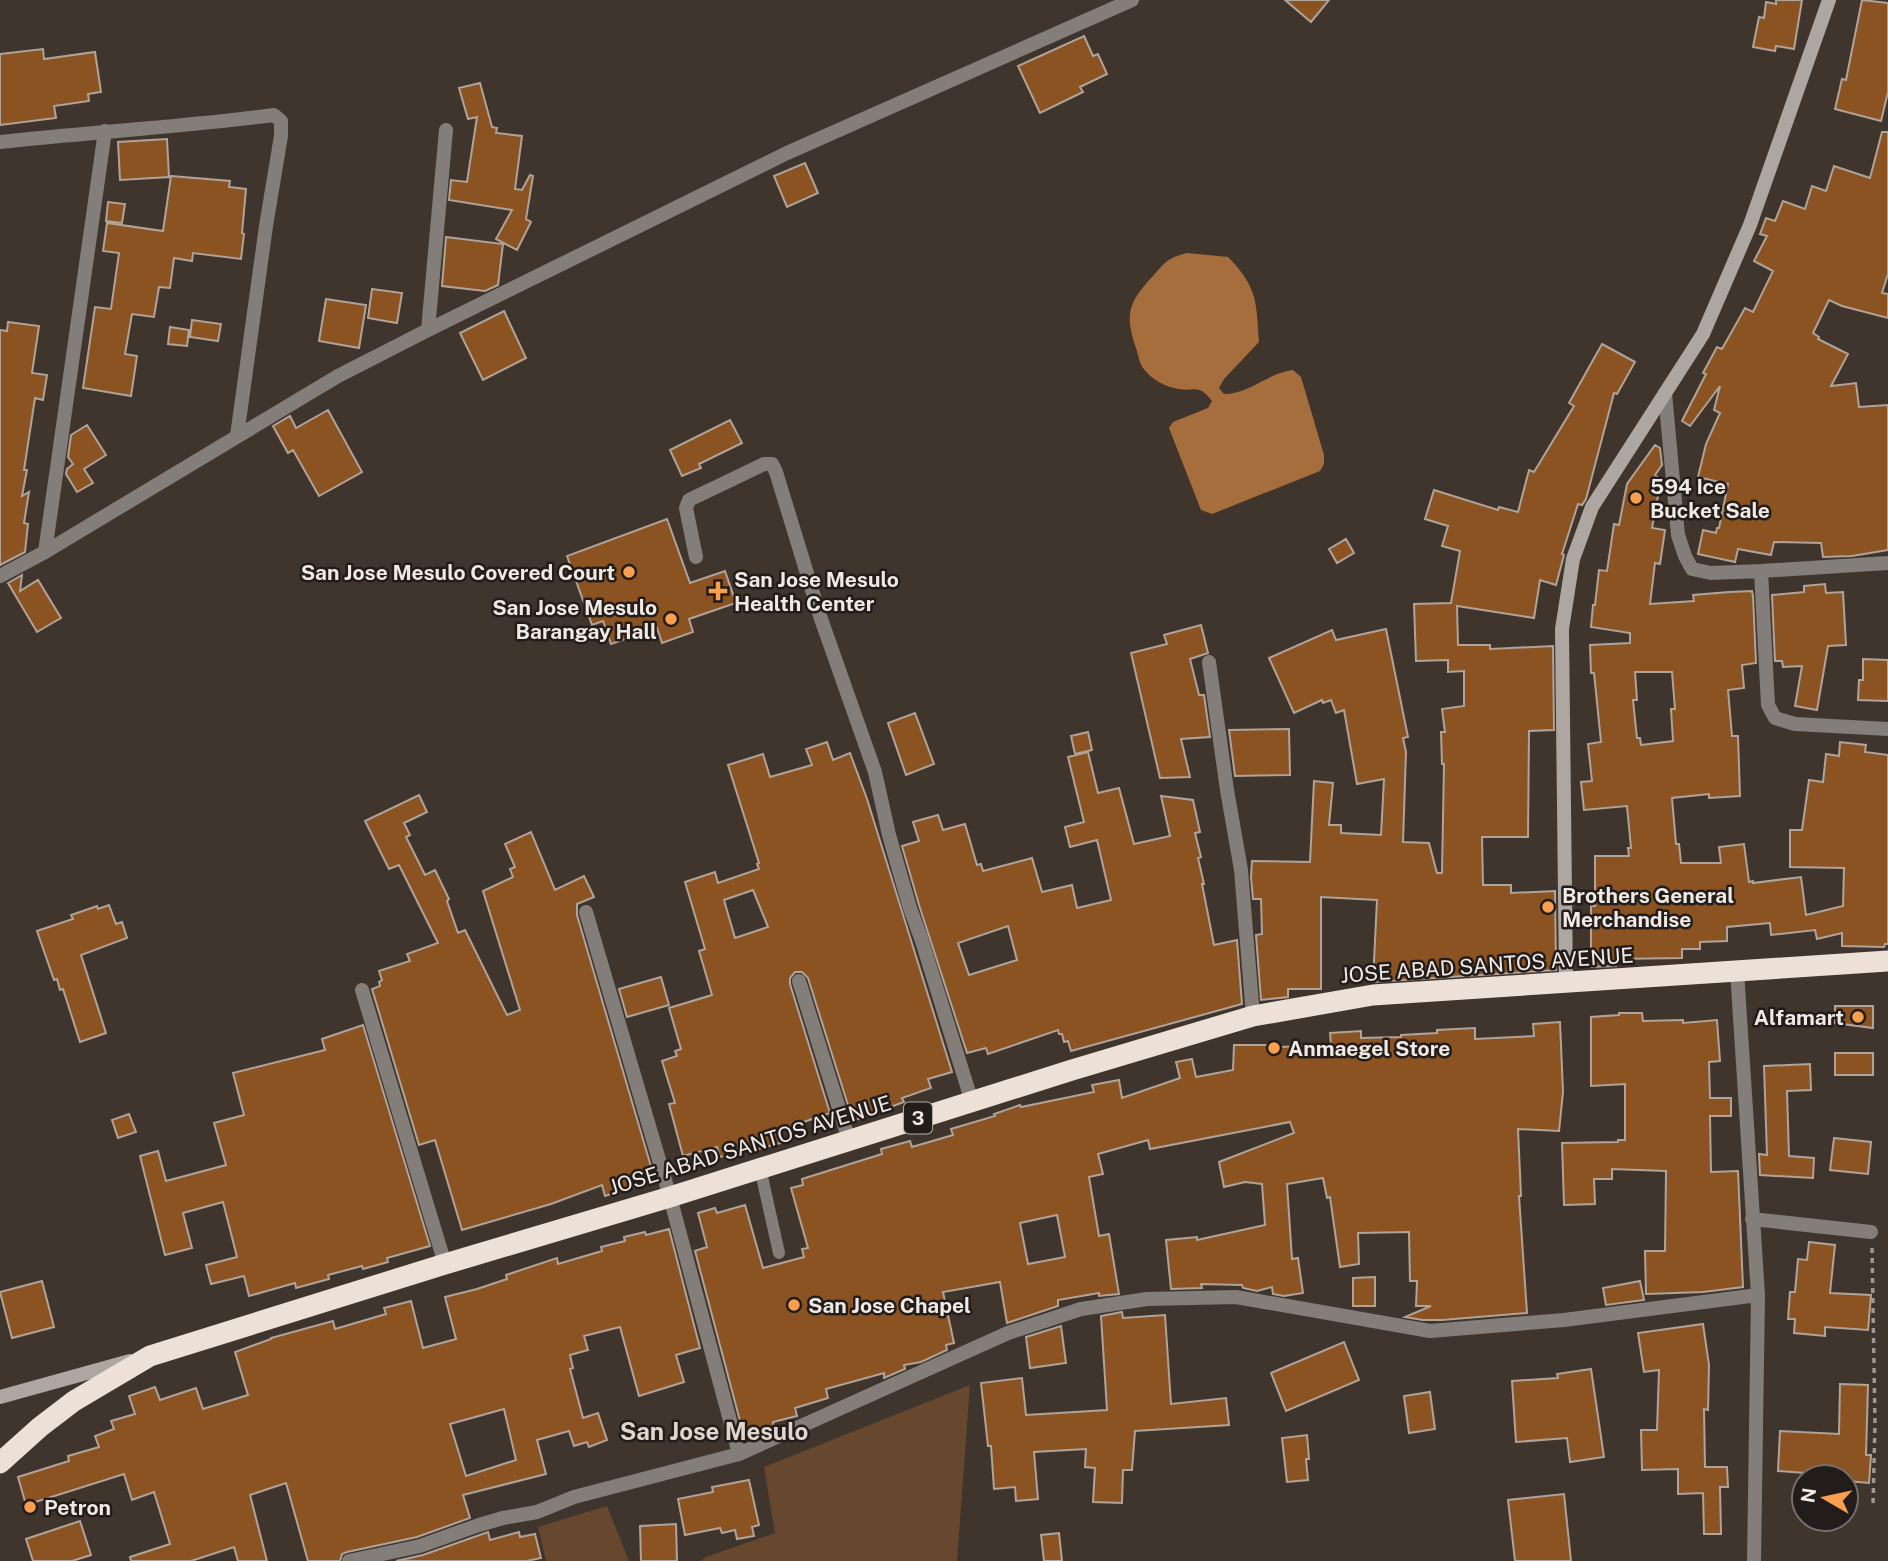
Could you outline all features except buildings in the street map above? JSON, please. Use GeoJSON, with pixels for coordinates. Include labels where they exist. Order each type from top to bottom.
{"type":"FeatureCollection","features":[{"type":"Feature","properties":{"kind":"highway","name":"JOSE ABAD SANTOS AVENUE"},"geometry":{"type":"LineString","coordinates":[[0,1463],[74,1401],[150,1356],[1253,1016],[1373,995],[1888,961]]}},
{"type":"Feature","properties":{"kind":"main road"},"geometry":{"type":"LineString","coordinates":[[1566,983],[1562,629],[1573,559],[1592,507],[1703,334],[1745,237],[1829,0]]}},
{"type":"Feature","properties":{"kind":"main road"},"geometry":{"type":"LineString","coordinates":[[0,1397],[150,1356]]}},
{"type":"Feature","properties":{"kind":"street"},"geometry":{"type":"LineString","coordinates":[[0,576],[45,552],[338,376],[428,330],[787,153],[1132,0]]}},
{"type":"Feature","properties":{"kind":"street"},"geometry":{"type":"LineString","coordinates":[[0,142],[274,115],[281,121],[237,436]]}},
{"type":"Feature","properties":{"kind":"street"},"geometry":{"type":"LineString","coordinates":[[428,330],[446,130]]}},
{"type":"Feature","properties":{"kind":"street"},"geometry":{"type":"LineString","coordinates":[[45,552],[105,131]]}},
{"type":"Feature","properties":{"kind":"street"},"geometry":{"type":"LineString","coordinates":[[1665,393],[1678,535],[1692,569],[1711,573],[1888,563]]}},
{"type":"Feature","properties":{"kind":"street"},"geometry":{"type":"LineString","coordinates":[[696,557],[687,508],[688,500],[764,464],[772,464],[820,616],[875,772],[889,835],[910,908],[972,1102]]}},
{"type":"Feature","properties":{"kind":"street"},"geometry":{"type":"LineString","coordinates":[[1760,571],[1768,705],[1775,719],[1795,724],[1888,729]]}},
{"type":"Feature","properties":{"kind":"street"},"geometry":{"type":"LineString","coordinates":[[1209,662],[1241,870],[1253,1016]]}},
{"type":"Feature","properties":{"kind":"street"},"geometry":{"type":"LineString","coordinates":[[586,912],[670,1197],[739,1454]]}},
{"type":"Feature","properties":{"kind":"street"},"geometry":{"type":"LineString","coordinates":[[1737,971],[1758,1295],[1754,1561]]}},
{"type":"Feature","properties":{"kind":"street"},"geometry":{"type":"LineString","coordinates":[[799,981],[849,1140]]}},
{"type":"Feature","properties":{"kind":"street"},"geometry":{"type":"LineString","coordinates":[[362,990],[445,1264]]}},
{"type":"Feature","properties":{"kind":"street"},"geometry":{"type":"LineString","coordinates":[[1752,1219],[1871,1231]]}},
{"type":"Feature","properties":{"kind":"street"},"geometry":{"type":"LineString","coordinates":[[349,1561],[420,1546],[503,1518],[537,1512],[574,1497],[739,1454],[1008,1334],[1081,1309],[1147,1299],[1236,1297],[1430,1331],[1564,1320],[1758,1295]]}},
{"type":"Feature","properties":{"kind":"lane"},"geometry":{"type":"LineString","coordinates":[[760,1168],[779,1253]]}},
{"type":"Feature","properties":{"kind":"path"},"geometry":{"type":"LineString","coordinates":[[1871,1231],[1875,1423],[1873,1505]]}},
{"type":"Feature","properties":{"kind":"shaded area"},"geometry":{"type":"Polygon","coordinates":[[[1187,253],[1228,257],[1245,278],[1254,296],[1259,342],[1224,379],[1219,388],[1224,394],[1242,391],[1275,375],[1293,370],[1301,377],[1324,455],[1324,464],[1320,471],[1212,514],[1201,510],[1169,428],[1173,422],[1208,408],[1212,401],[1199,390],[1174,388],[1150,376],[1140,363],[1130,326],[1131,309],[1145,285],[1168,261],[1187,253]]]}},
{"type":"Feature","properties":{"kind":"shaded area"},"geometry":{"type":"Polygon","coordinates":[[[970,1385],[957,1561],[700,1561],[775,1533],[764,1467],[970,1385]]]}},
{"type":"Feature","properties":{"kind":"shaded area"},"geometry":{"type":"Polygon","coordinates":[[[607,1506],[629,1561],[546,1561],[538,1527],[607,1506]]]}},
{"type":"Feature","properties":{"kind":"place","name":"594 Ice Bucket Sale"},"geometry":{"type":"Point","coordinates":[1636,498]}},
{"type":"Feature","properties":{"kind":"place","name":"San Jose Mesulo Covered Court"},"geometry":{"type":"Point","coordinates":[629,572]}},
{"type":"Feature","properties":{"kind":"place","name":"San Jose Mesulo Health Center"},"geometry":{"type":"Point","coordinates":[718,591]}},
{"type":"Feature","properties":{"kind":"place","name":"San Jose Mesulo Barangay Hall"},"geometry":{"type":"Point","coordinates":[671,619]}},
{"type":"Feature","properties":{"kind":"place","name":"Brothers General Merchandise"},"geometry":{"type":"Point","coordinates":[1548,907]}},
{"type":"Feature","properties":{"kind":"place","name":"Alfamart"},"geometry":{"type":"Point","coordinates":[1858,1017]}},
{"type":"Feature","properties":{"kind":"place","name":"Anmaegel Store"},"geometry":{"type":"Point","coordinates":[1274,1048]}},
{"type":"Feature","properties":{"kind":"place","name":"San Jose Chapel"},"geometry":{"type":"Point","coordinates":[794,1305]}},
{"type":"Feature","properties":{"kind":"place","name":"Petron"},"geometry":{"type":"Point","coordinates":[30,1507]}},
{"type":"Feature","properties":{"kind":"district","name":"San Jose Mesulo"},"geometry":{"type":"Point","coordinates":[714,1431]}}]}
